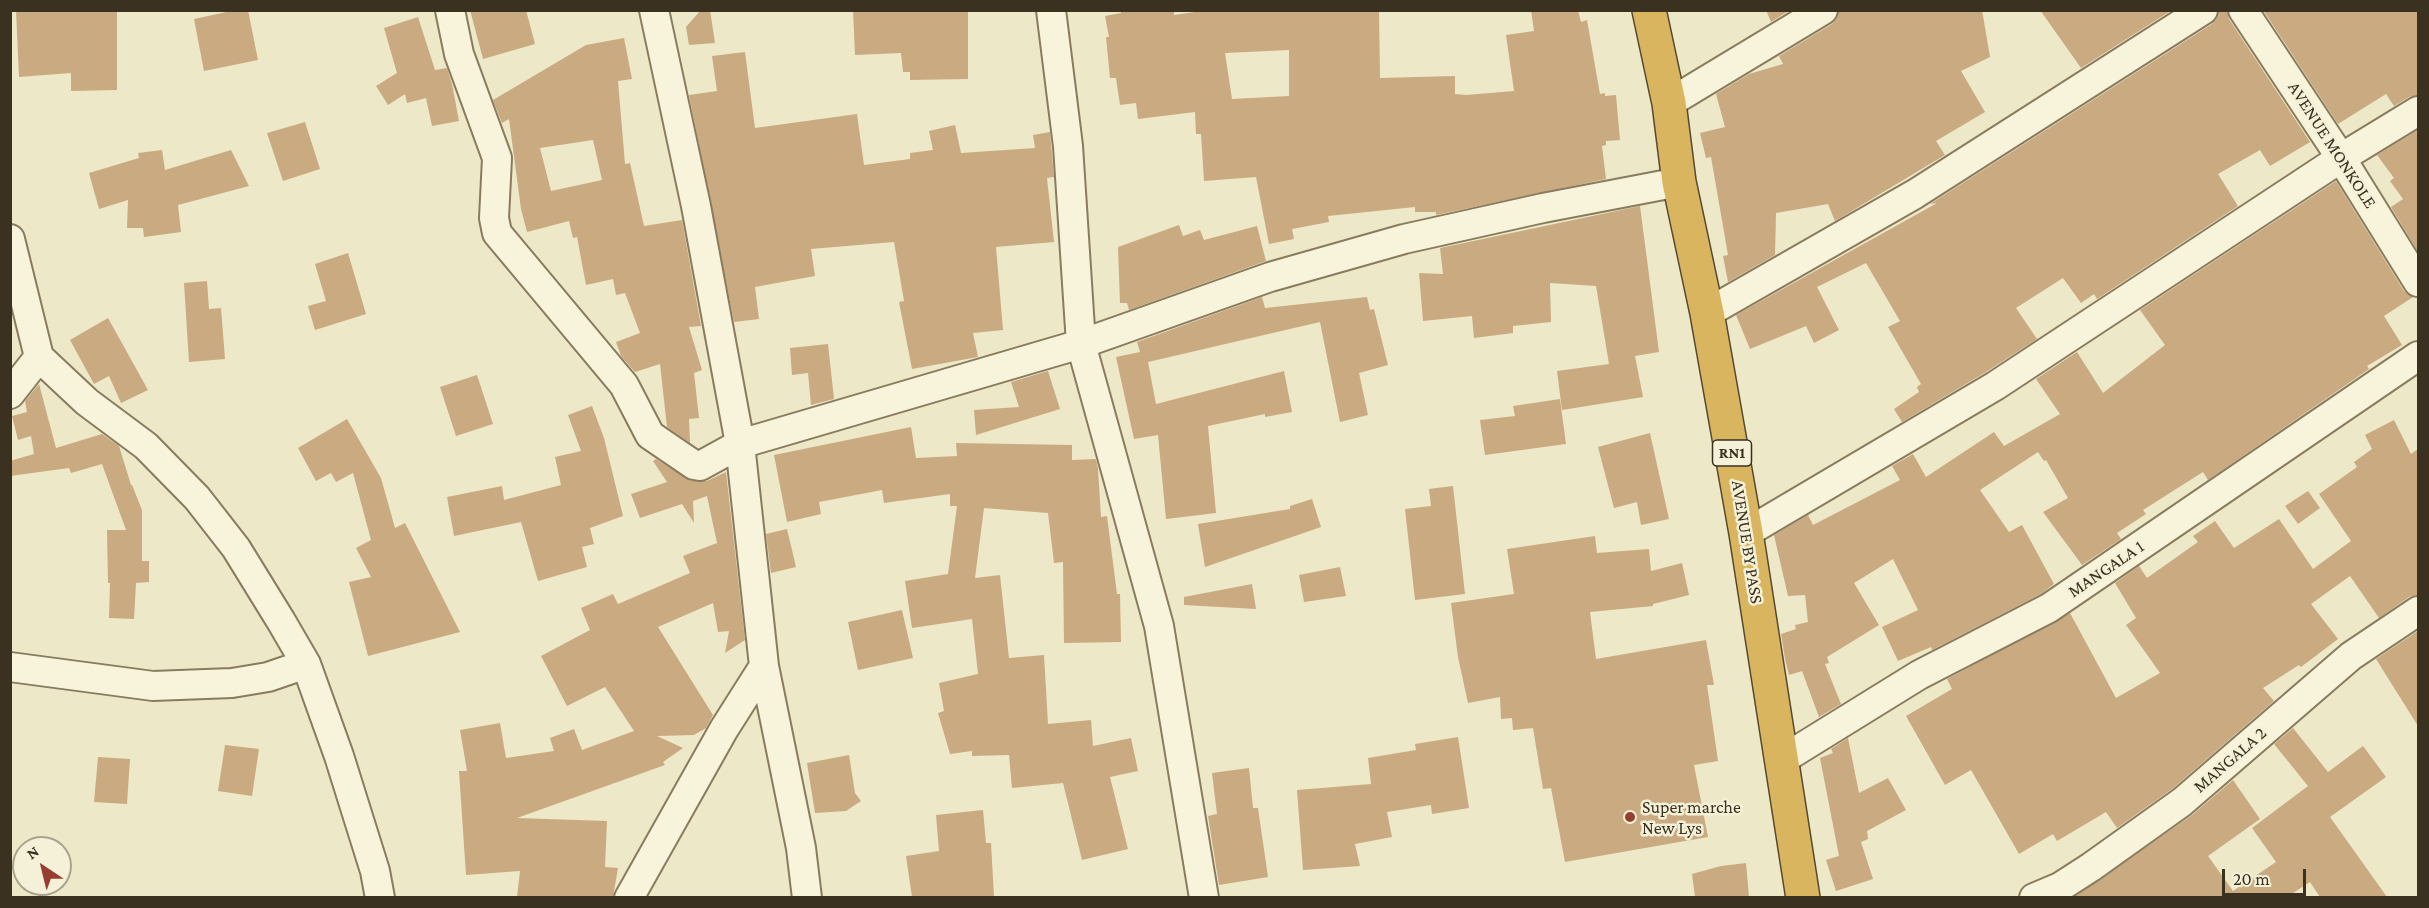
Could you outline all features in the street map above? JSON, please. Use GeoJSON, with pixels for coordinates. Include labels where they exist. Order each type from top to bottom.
{"type":"FeatureCollection","features":[{"type":"Feature","properties":{"kind":"highway","name":"AVENUE BY PASS"},"geometry":{"type":"LineString","coordinates":[[1649,10],[1669,103],[1679,182],[1707,313],[1746,533],[1803,897]]}},
{"type":"Feature","properties":{"kind":"street"},"geometry":{"type":"LineString","coordinates":[[450,10],[459,54],[497,158],[494,218],[497,232],[505,245],[624,385],[650,435],[694,465],[700,466],[740,444],[1081,344],[1270,277],[1404,239],[1543,208],[1679,182]]}},
{"type":"Feature","properties":{"kind":"street"},"geometry":{"type":"LineString","coordinates":[[654,10],[696,206],[740,444],[764,666],[801,848],[807,897]]}},
{"type":"Feature","properties":{"kind":"street"},"geometry":{"type":"LineString","coordinates":[[1051,10],[1068,146],[1081,344],[1159,626],[1204,897]]}},
{"type":"Feature","properties":{"kind":"street"},"geometry":{"type":"LineString","coordinates":[[1669,103],[1823,10]]}},
{"type":"Feature","properties":{"kind":"street"},"geometry":{"type":"LineString","coordinates":[[1707,313],[1915,194],[2203,10]]}},
{"type":"Feature","properties":{"kind":"street","name":"AVENUE MONKOLE"},"geometry":{"type":"LineString","coordinates":[[2243,10],[2341,158],[2418,282]]}},
{"type":"Feature","properties":{"kind":"street"},"geometry":{"type":"LineString","coordinates":[[1746,533],[1995,386],[2341,158],[2418,111]]}},
{"type":"Feature","properties":{"kind":"street"},"geometry":{"type":"LineString","coordinates":[[10,239],[39,357],[87,402],[147,446],[197,498],[236,548],[306,664],[339,756],[375,872],[380,897]]}},
{"type":"Feature","properties":{"kind":"street","name":"MANGALA 1"},"geometry":{"type":"LineString","coordinates":[[1780,761],[1919,675],[2049,608],[2418,356]]}},
{"type":"Feature","properties":{"kind":"street"},"geometry":{"type":"LineString","coordinates":[[10,394],[39,357]]}},
{"type":"Feature","properties":{"kind":"street","name":"MANGALA 2"},"geometry":{"type":"LineString","coordinates":[[2034,897],[2068,882],[2182,802],[2351,656],[2418,611]]}},
{"type":"Feature","properties":{"kind":"street"},"geometry":{"type":"LineString","coordinates":[[10,667],[153,686],[232,683],[268,677],[306,664]]}},
{"type":"Feature","properties":{"kind":"street"},"geometry":{"type":"LineString","coordinates":[[629,897],[724,729],[764,666]]}},
{"type":"Feature","properties":{"kind":"building"},"geometry":{"type":"Polygon","coordinates":[[[16,10],[117,10],[117,90],[71,91],[71,73],[19,77],[16,10]]]}},
{"type":"Feature","properties":{"kind":"building"},"geometry":{"type":"Polygon","coordinates":[[[236,10],[248,10],[258,60],[204,71],[194,19],[236,10]]]}},
{"type":"Feature","properties":{"kind":"building"},"geometry":{"type":"Polygon","coordinates":[[[470,10],[526,10],[535,44],[483,59],[470,10]]]}},
{"type":"Feature","properties":{"kind":"building"},"geometry":{"type":"Polygon","coordinates":[[[701,10],[710,10],[715,43],[689,45],[686,27],[701,10]]]}},
{"type":"Feature","properties":{"kind":"building"},"geometry":{"type":"Polygon","coordinates":[[[853,10],[968,10],[968,79],[910,80],[910,72],[903,72],[901,53],[855,55],[853,10]]]}},
{"type":"Feature","properties":{"kind":"building"},"geometry":{"type":"Polygon","coordinates":[[[1121,10],[1174,10],[1174,15],[1208,10],[1379,10],[1380,78],[1455,76],[1455,94],[1466,95],[1514,91],[1506,35],[1534,31],[1531,10],[1578,10],[1581,22],[1587,20],[1600,94],[1616,95],[1620,140],[1606,141],[1606,145],[1602,146],[1606,179],[1436,215],[1436,212],[1415,212],[1415,207],[1328,216],[1329,222],[1292,229],[1294,239],[1269,244],[1256,177],[1204,181],[1201,134],[1196,134],[1195,112],[1138,119],[1136,103],[1120,105],[1116,78],[1110,78],[1106,37],[1109,37],[1105,16],[1121,13],[1121,10]],[[1289,50],[1225,53],[1232,99],[1289,96],[1289,50]]]}},
{"type":"Feature","properties":{"kind":"building"},"geometry":{"type":"Polygon","coordinates":[[[1766,10],[1790,10],[1771,22],[1766,10]]]}},
{"type":"Feature","properties":{"kind":"building"},"geometry":{"type":"Polygon","coordinates":[[[1839,10],[1982,10],[1990,57],[1961,71],[1985,112],[1936,141],[1945,155],[1835,221],[1828,204],[1776,213],[1775,255],[1728,282],[1723,256],[1728,255],[1711,157],[1706,158],[1700,133],[1725,127],[1716,94],[1749,74],[1783,64],[1779,56],[1832,24],[1839,10]]]}},
{"type":"Feature","properties":{"kind":"building"},"geometry":{"type":"Polygon","coordinates":[[[2040,10],[2172,10],[2081,68],[2040,10]]]}},
{"type":"Feature","properties":{"kind":"building"},"geometry":{"type":"Polygon","coordinates":[[[2219,10],[2227,10],[2229,19],[2310,142],[2270,166],[2260,150],[2218,174],[2238,206],[2097,299],[2094,294],[2081,303],[2063,278],[2016,308],[2037,339],[1902,422],[1894,409],[1919,392],[1917,387],[1921,384],[1888,327],[1900,321],[1866,263],[1817,287],[1839,330],[1814,343],[1806,326],[1750,349],[1736,315],[1937,203],[1930,204],[2212,24],[2219,10]]]}},
{"type":"Feature","properties":{"kind":"building"},"geometry":{"type":"Polygon","coordinates":[[[2263,10],[2418,10],[2418,95],[2409,97],[2394,106],[2386,94],[2338,124],[2263,10]]]}},
{"type":"Feature","properties":{"kind":"building"},"geometry":{"type":"Polygon","coordinates":[[[418,17],[435,70],[447,68],[459,121],[432,126],[426,98],[407,103],[405,94],[388,105],[376,86],[397,73],[384,28],[418,17]]]}},
{"type":"Feature","properties":{"kind":"building"},"geometry":{"type":"Polygon","coordinates":[[[624,38],[632,79],[618,81],[625,164],[630,163],[644,226],[682,220],[701,326],[689,327],[702,370],[694,373],[699,418],[689,419],[690,443],[667,427],[660,364],[635,372],[621,356],[616,342],[640,333],[625,293],[616,295],[613,279],[586,285],[577,237],[573,238],[569,221],[527,232],[521,209],[509,119],[502,123],[493,100],[586,45],[624,38]],[[593,140],[540,148],[551,191],[602,180],[593,140]]]}},
{"type":"Feature","properties":{"kind":"building"},"geometry":{"type":"Polygon","coordinates":[[[745,52],[755,128],[857,114],[864,165],[910,159],[910,153],[933,150],[929,131],[955,125],[961,153],[1035,148],[1033,135],[1050,132],[1054,177],[1047,178],[1054,242],[996,247],[1003,330],[973,333],[978,357],[912,369],[899,302],[904,301],[894,242],[811,249],[815,276],[755,287],[759,319],[734,322],[689,95],[717,91],[712,56],[745,52]]]}},
{"type":"Feature","properties":{"kind":"building"},"geometry":{"type":"Polygon","coordinates":[[[305,122],[320,169],[283,181],[267,133],[305,122]]]}},
{"type":"Feature","properties":{"kind":"building"},"geometry":{"type":"Polygon","coordinates":[[[2418,130],[2418,252],[2391,207],[2403,199],[2390,181],[2394,178],[2377,155],[2418,130]]]}},
{"type":"Feature","properties":{"kind":"building"},"geometry":{"type":"Polygon","coordinates":[[[162,150],[165,170],[231,150],[249,186],[178,205],[181,232],[144,237],[143,228],[127,228],[128,200],[99,209],[89,173],[139,158],[138,153],[162,150]]]}},
{"type":"Feature","properties":{"kind":"building"},"geometry":{"type":"Polygon","coordinates":[[[2336,181],[2404,291],[2413,297],[2384,316],[2402,345],[2367,366],[2369,369],[2208,480],[2203,472],[2143,510],[2146,514],[2117,533],[2121,539],[2082,565],[2043,512],[2068,498],[2046,460],[2044,461],[2038,452],[1980,490],[2009,532],[2022,525],[2054,584],[2041,594],[1932,650],[1931,647],[1898,661],[1882,627],[1918,610],[1893,559],[1854,583],[1879,625],[1827,657],[1829,663],[1825,664],[1841,704],[1819,717],[1802,671],[1789,675],[1785,659],[1781,634],[1796,629],[1795,625],[1808,622],[1805,595],[1788,596],[1774,535],[1808,515],[1813,525],[1900,480],[1892,466],[1913,454],[1926,477],[1994,432],[2004,446],[2060,414],[2036,379],[2077,352],[2103,393],[2165,345],[2140,310],[2336,181]]]}},
{"type":"Feature","properties":{"kind":"building"},"geometry":{"type":"Polygon","coordinates":[[[1640,206],[1659,352],[1635,356],[1643,397],[1562,410],[1557,371],[1609,364],[1596,286],[1550,283],[1551,322],[1513,326],[1513,333],[1474,338],[1472,316],[1423,321],[1419,273],[1443,274],[1440,248],[1640,206]]]}},
{"type":"Feature","properties":{"kind":"building"},"geometry":{"type":"Polygon","coordinates":[[[1179,225],[1183,236],[1200,230],[1204,240],[1257,226],[1266,261],[1129,310],[1127,303],[1120,303],[1118,247],[1179,225]]]}},
{"type":"Feature","properties":{"kind":"building"},"geometry":{"type":"Polygon","coordinates":[[[348,253],[366,314],[315,330],[308,306],[326,301],[315,264],[348,253]]]}},
{"type":"Feature","properties":{"kind":"building"},"geometry":{"type":"Polygon","coordinates":[[[207,281],[209,309],[221,308],[225,359],[189,362],[184,283],[207,281]]]}},
{"type":"Feature","properties":{"kind":"building"},"geometry":{"type":"Polygon","coordinates":[[[1262,297],[1265,308],[1367,297],[1370,310],[1374,309],[1388,365],[1359,373],[1368,415],[1340,422],[1320,322],[1148,362],[1156,404],[1284,371],[1292,412],[1265,417],[1265,414],[1208,426],[1216,513],[1166,519],[1158,435],[1134,439],[1116,357],[1140,352],[1137,342],[1262,297]]]}},
{"type":"Feature","properties":{"kind":"building"},"geometry":{"type":"Polygon","coordinates":[[[108,318],[148,390],[121,403],[109,376],[94,384],[70,340],[108,318]]]}},
{"type":"Feature","properties":{"kind":"building"},"geometry":{"type":"Polygon","coordinates":[[[828,344],[834,399],[811,405],[808,373],[792,375],[790,348],[828,344]]]}},
{"type":"Feature","properties":{"kind":"building"},"geometry":{"type":"Polygon","coordinates":[[[1048,371],[1060,409],[976,435],[974,410],[1019,407],[1011,382],[1048,371]]]}},
{"type":"Feature","properties":{"kind":"building"},"geometry":{"type":"Polygon","coordinates":[[[477,375],[493,424],[456,436],[440,387],[477,375]]]}},
{"type":"Feature","properties":{"kind":"building"},"geometry":{"type":"Polygon","coordinates":[[[39,384],[56,448],[102,434],[119,446],[131,485],[142,510],[142,561],[149,561],[149,582],[136,583],[134,619],[109,618],[107,530],[126,530],[102,464],[71,473],[69,468],[10,476],[10,461],[34,454],[31,436],[18,440],[12,416],[27,412],[25,401],[39,384]]]}},
{"type":"Feature","properties":{"kind":"building"},"geometry":{"type":"Polygon","coordinates":[[[1560,399],[1566,444],[1485,455],[1480,420],[1515,416],[1513,406],[1560,399]]]}},
{"type":"Feature","properties":{"kind":"building"},"geometry":{"type":"Polygon","coordinates":[[[592,406],[604,438],[623,516],[590,528],[594,544],[582,547],[587,567],[538,581],[521,522],[454,536],[447,497],[502,486],[504,500],[561,485],[555,457],[581,451],[568,415],[592,406]]]}},
{"type":"Feature","properties":{"kind":"building"},"geometry":{"type":"Polygon","coordinates":[[[347,419],[381,478],[395,528],[405,523],[460,632],[368,656],[349,582],[371,577],[356,548],[371,540],[353,473],[336,482],[331,473],[316,481],[298,448],[347,419]]]}},
{"type":"Feature","properties":{"kind":"building"},"geometry":{"type":"Polygon","coordinates":[[[2394,420],[2411,454],[2418,449],[2418,595],[2409,597],[2379,618],[2350,576],[2311,604],[2338,639],[2301,667],[2299,665],[2263,688],[2274,701],[2172,789],[2117,828],[2106,812],[2057,841],[2053,834],[2019,854],[1971,770],[1945,785],[1906,716],[1952,689],[1947,679],[2070,613],[2116,698],[2160,673],[2126,625],[2136,618],[2115,583],[2139,566],[2147,578],[2198,542],[2193,536],[2215,521],[2234,548],[2279,519],[2313,569],[2351,541],[2319,494],[2357,467],[2354,462],[2372,449],[2365,435],[2394,420]]]}},
{"type":"Feature","properties":{"kind":"building"},"geometry":{"type":"Polygon","coordinates":[[[911,427],[916,458],[957,456],[956,443],[1072,445],[1072,460],[1096,459],[1101,517],[1107,516],[1117,594],[1120,594],[1121,642],[1064,643],[1063,562],[1054,563],[1048,513],[984,508],[975,578],[1000,575],[1009,658],[1044,655],[1048,724],[1091,720],[1093,746],[1131,738],[1138,771],[1110,777],[1128,849],[1082,860],[1063,783],[1012,788],[1009,755],[972,756],[972,751],[950,754],[938,713],[944,711],[939,683],[978,674],[972,619],[912,628],[905,581],[948,574],[957,506],[950,506],[950,494],[884,503],[882,490],[819,502],[821,514],[787,522],[774,455],[911,427]]]}},
{"type":"Feature","properties":{"kind":"building"},"geometry":{"type":"Polygon","coordinates":[[[1650,433],[1669,519],[1641,525],[1637,502],[1614,508],[1598,447],[1650,433]]]}},
{"type":"Feature","properties":{"kind":"building"},"geometry":{"type":"Polygon","coordinates":[[[656,459],[691,481],[707,481],[726,472],[745,640],[725,653],[729,631],[718,632],[713,603],[658,627],[713,715],[706,728],[694,735],[657,736],[683,748],[663,762],[665,765],[517,818],[607,821],[605,867],[618,868],[613,897],[517,897],[520,871],[466,875],[459,771],[467,771],[460,730],[500,723],[506,758],[554,751],[550,738],[574,729],[582,750],[634,731],[605,687],[567,706],[541,656],[590,630],[581,608],[613,594],[618,604],[690,573],[683,556],[717,543],[707,496],[693,501],[694,523],[682,504],[640,518],[631,494],[667,482],[653,461],[656,459]]]}},
{"type":"Feature","properties":{"kind":"building"},"geometry":{"type":"Polygon","coordinates":[[[1453,486],[1465,594],[1415,600],[1405,509],[1431,506],[1429,489],[1453,486]]]}},
{"type":"Feature","properties":{"kind":"building"},"geometry":{"type":"Polygon","coordinates":[[[2308,491],[2320,508],[2298,524],[2285,506],[2308,491]]]}},
{"type":"Feature","properties":{"kind":"building"},"geometry":{"type":"Polygon","coordinates":[[[1312,499],[1321,527],[1205,567],[1198,524],[1290,509],[1290,506],[1312,499]]]}},
{"type":"Feature","properties":{"kind":"building"},"geometry":{"type":"Polygon","coordinates":[[[787,529],[796,567],[771,573],[766,534],[787,529]]]}},
{"type":"Feature","properties":{"kind":"building"},"geometry":{"type":"Polygon","coordinates":[[[1595,536],[1597,553],[1649,549],[1651,571],[1682,563],[1689,595],[1653,604],[1653,606],[1590,612],[1596,659],[1706,640],[1714,685],[1707,685],[1718,761],[1694,765],[1708,837],[1565,862],[1551,788],[1543,789],[1533,728],[1513,730],[1512,718],[1501,719],[1500,697],[1468,703],[1458,657],[1451,603],[1514,594],[1507,549],[1595,536]]]}},
{"type":"Feature","properties":{"kind":"building"},"geometry":{"type":"Polygon","coordinates":[[[1340,567],[1346,596],[1304,602],[1299,575],[1340,567]]]}},
{"type":"Feature","properties":{"kind":"building"},"geometry":{"type":"Polygon","coordinates":[[[1252,584],[1256,609],[1184,605],[1184,597],[1252,584]]]}},
{"type":"Feature","properties":{"kind":"building"},"geometry":{"type":"Polygon","coordinates":[[[902,610],[913,658],[858,670],[848,622],[902,610]]]}},
{"type":"Feature","properties":{"kind":"building"},"geometry":{"type":"Polygon","coordinates":[[[2418,631],[2418,726],[2376,659],[2418,631]]]}},
{"type":"Feature","properties":{"kind":"building"},"geometry":{"type":"Polygon","coordinates":[[[2293,728],[2328,772],[2363,746],[2386,777],[2330,817],[2387,897],[2320,897],[2310,882],[2287,897],[2074,897],[2192,815],[2233,780],[2260,819],[2208,856],[2233,891],[2276,862],[2252,828],[2308,786],[2274,744],[2293,728]]]}},
{"type":"Feature","properties":{"kind":"building"},"geometry":{"type":"Polygon","coordinates":[[[1458,737],[1469,808],[1432,814],[1431,805],[1387,812],[1392,837],[1355,844],[1360,866],[1303,870],[1297,790],[1371,784],[1368,758],[1416,750],[1415,744],[1458,737]]]}},
{"type":"Feature","properties":{"kind":"building"},"geometry":{"type":"Polygon","coordinates":[[[1848,738],[1859,793],[1888,778],[1906,810],[1867,831],[1868,839],[1861,842],[1873,879],[1836,891],[1826,860],[1839,856],[1820,758],[1833,753],[1831,749],[1848,738]]]}},
{"type":"Feature","properties":{"kind":"building"},"geometry":{"type":"Polygon","coordinates":[[[225,745],[259,749],[252,796],[218,791],[225,745]]]}},
{"type":"Feature","properties":{"kind":"building"},"geometry":{"type":"Polygon","coordinates":[[[849,755],[855,793],[861,801],[846,811],[815,813],[807,763],[849,755]]]}},
{"type":"Feature","properties":{"kind":"building"},"geometry":{"type":"Polygon","coordinates":[[[98,757],[130,759],[127,804],[94,802],[98,757]]]}},
{"type":"Feature","properties":{"kind":"building"},"geometry":{"type":"Polygon","coordinates":[[[1249,768],[1253,808],[1258,808],[1268,877],[1219,885],[1208,816],[1217,814],[1212,773],[1249,768]]]}},
{"type":"Feature","properties":{"kind":"building"},"geometry":{"type":"Polygon","coordinates":[[[983,810],[986,843],[991,843],[994,897],[912,897],[906,856],[939,851],[936,815],[983,810]]]}},
{"type":"Feature","properties":{"kind":"building"},"geometry":{"type":"Polygon","coordinates":[[[1746,863],[1749,897],[1695,897],[1692,874],[1721,866],[1746,863]]]}},
{"type":"Feature","properties":{"kind":"place","name":"Super marche New Lys"},"geometry":{"type":"Point","coordinates":[1630,817]}}]}
